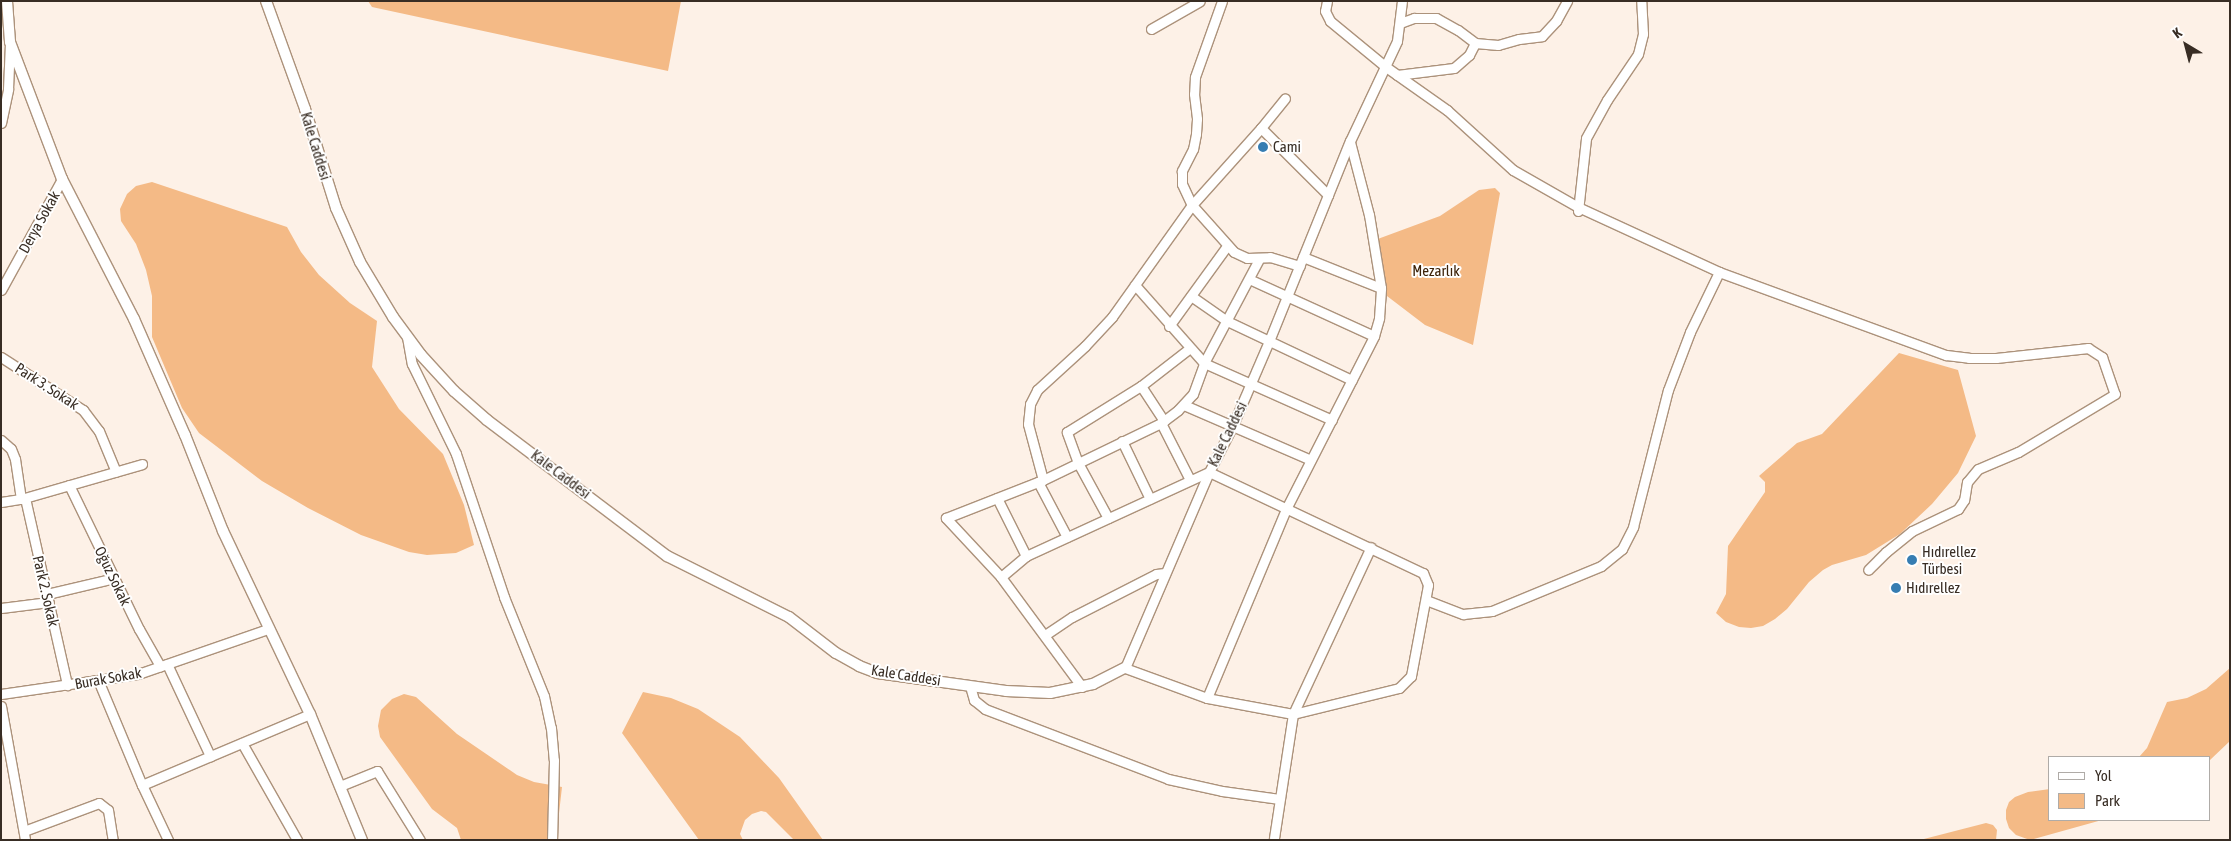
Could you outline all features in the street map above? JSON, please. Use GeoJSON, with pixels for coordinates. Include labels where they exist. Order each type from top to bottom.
{"type":"FeatureCollection","features":[{"type":"Feature","properties":{"kind":"street"},"geometry":{"type":"LineString","coordinates":[[1,123],[8,83],[10,42],[7,1]]}},
{"type":"Feature","properties":{"kind":"street","name":"Kale Caddesi"},"geometry":{"type":"LineString","coordinates":[[266,1],[344,229],[374,288],[406,336],[443,380],[470,406],[667,556],[790,616],[843,658],[859,666],[877,672],[970,686],[1006,691],[1050,693],[1082,687],[1125,668],[1208,472],[1232,427],[1269,341],[1350,141],[1398,41],[1402,1]]}},
{"type":"Feature","properties":{"kind":"street"},"geometry":{"type":"LineString","coordinates":[[1151,29],[1200,1]]}},
{"type":"Feature","properties":{"kind":"street"},"geometry":{"type":"LineString","coordinates":[[1222,1],[1195,77],[1196,134],[1181,180],[1192,205],[1227,246],[1241,255],[1260,259],[1302,261],[1381,288]]}},
{"type":"Feature","properties":{"kind":"street"},"geometry":{"type":"LineString","coordinates":[[1328,1],[1325,11],[1330,21],[1386,66],[1447,110],[1513,170],[1578,209],[1719,272],[1946,355],[1989,359],[2088,348],[2096,351],[2104,361],[2115,394],[2018,452],[1978,469],[1967,482],[1964,500],[1958,509],[1912,531],[1868,570]]}},
{"type":"Feature","properties":{"kind":"street"},"geometry":{"type":"LineString","coordinates":[[1400,23],[1422,17],[1436,18],[1458,30],[1475,43],[1498,45],[1519,39],[1542,36],[1556,21],[1567,1]]}},
{"type":"Feature","properties":{"kind":"street"},"geometry":{"type":"LineString","coordinates":[[1578,209],[1586,138],[1607,100],[1638,54],[1643,34],[1639,2]]}},
{"type":"Feature","properties":{"kind":"street"},"geometry":{"type":"LineString","coordinates":[[10,42],[62,179],[134,319],[185,435],[223,531],[310,714],[362,840]]}},
{"type":"Feature","properties":{"kind":"street"},"geometry":{"type":"LineString","coordinates":[[1398,75],[1454,68],[1469,55],[1475,43]]}},
{"type":"Feature","properties":{"kind":"street"},"geometry":{"type":"LineString","coordinates":[[1067,537],[1040,481],[1028,431],[1028,411],[1033,397],[1042,384],[1071,360],[1099,332],[1192,205],[1262,128],[1285,98]]}},
{"type":"Feature","properties":{"kind":"street"},"geometry":{"type":"LineString","coordinates":[[1262,128],[1328,195]]}},
{"type":"Feature","properties":{"kind":"street"},"geometry":{"type":"LineString","coordinates":[[1207,698],[1287,507],[1374,336],[1381,309],[1381,288],[1369,215],[1350,141]]}},
{"type":"Feature","properties":{"kind":"street","name":"Derya Sokak"},"geometry":{"type":"LineString","coordinates":[[2,286],[62,179]]}},
{"type":"Feature","properties":{"kind":"street"},"geometry":{"type":"LineString","coordinates":[[1169,326],[1227,246]]}},
{"type":"Feature","properties":{"kind":"street"},"geometry":{"type":"LineString","coordinates":[[1082,687],[1045,634],[1001,577],[946,518],[1040,481],[1078,463],[1162,422],[1184,405],[1192,394],[1204,364],[1260,259]]}},
{"type":"Feature","properties":{"kind":"street"},"geometry":{"type":"LineString","coordinates":[[1426,600],[1463,614],[1492,611],[1600,566],[1622,549],[1633,527],[1668,390],[1690,332],[1719,272]]}},
{"type":"Feature","properties":{"kind":"street"},"geometry":{"type":"LineString","coordinates":[[1248,279],[1374,336]]}},
{"type":"Feature","properties":{"kind":"street"},"geometry":{"type":"LineString","coordinates":[[1135,285],[1204,364],[1332,420]]}},
{"type":"Feature","properties":{"kind":"street"},"geometry":{"type":"LineString","coordinates":[[1191,296],[1226,321],[1352,380]]}},
{"type":"Feature","properties":{"kind":"street"},"geometry":{"type":"LineString","coordinates":[[406,336],[412,364],[456,454],[504,597],[544,696],[551,728],[554,760],[552,840]]}},
{"type":"Feature","properties":{"kind":"street"},"geometry":{"type":"LineString","coordinates":[[1108,518],[1078,463],[1067,432],[1141,386],[1190,348]]}},
{"type":"Feature","properties":{"kind":"street","name":"Park 3. Sokak"},"geometry":{"type":"LineString","coordinates":[[1,357],[83,410],[100,431],[116,472]]}},
{"type":"Feature","properties":{"kind":"street"},"geometry":{"type":"LineString","coordinates":[[1141,386],[1162,422],[1190,480]]}},
{"type":"Feature","properties":{"kind":"street"},"geometry":{"type":"LineString","coordinates":[[1184,405],[1311,460]]}},
{"type":"Feature","properties":{"kind":"street","name":"Park 2. Sokak"},"geometry":{"type":"LineString","coordinates":[[1,440],[11,449],[15,459],[67,684]]}},
{"type":"Feature","properties":{"kind":"street"},"geometry":{"type":"LineString","coordinates":[[1122,441],[1150,499]]}},
{"type":"Feature","properties":{"kind":"street"},"geometry":{"type":"LineString","coordinates":[[1,502],[23,498],[142,464]]}},
{"type":"Feature","properties":{"kind":"street"},"geometry":{"type":"LineString","coordinates":[[1001,577],[1026,556],[1208,472],[1287,507],[1423,573],[1428,585],[1411,676],[1406,683],[1395,689],[1293,714],[1207,698],[1125,668]]}},
{"type":"Feature","properties":{"kind":"street","name":"Oğuz Sokak"},"geometry":{"type":"LineString","coordinates":[[69,485],[114,578],[164,665],[210,756]]}},
{"type":"Feature","properties":{"kind":"street"},"geometry":{"type":"LineString","coordinates":[[997,498],[1026,556]]}},
{"type":"Feature","properties":{"kind":"street"},"geometry":{"type":"LineString","coordinates":[[1274,838],[1293,714],[1371,547]]}},
{"type":"Feature","properties":{"kind":"street"},"geometry":{"type":"LineString","coordinates":[[1045,634],[1108,598],[1156,574],[1165,573]]}},
{"type":"Feature","properties":{"kind":"street"},"geometry":{"type":"LineString","coordinates":[[1,608],[48,598],[114,578]]}},
{"type":"Feature","properties":{"kind":"street","name":"Burak Sokak"},"geometry":{"type":"LineString","coordinates":[[1,694],[138,674],[268,629]]}},
{"type":"Feature","properties":{"kind":"street"},"geometry":{"type":"LineString","coordinates":[[98,680],[142,785],[168,840]]}},
{"type":"Feature","properties":{"kind":"street"},"geometry":{"type":"LineString","coordinates":[[970,686],[974,700],[985,710],[1168,779],[1222,791],[1279,799]]}},
{"type":"Feature","properties":{"kind":"street"},"geometry":{"type":"LineString","coordinates":[[1,706],[25,835],[99,803],[108,810],[113,840]]}},
{"type":"Feature","properties":{"kind":"street"},"geometry":{"type":"LineString","coordinates":[[142,785],[310,714]]}},
{"type":"Feature","properties":{"kind":"street"},"geometry":{"type":"LineString","coordinates":[[242,743],[297,840]]}},
{"type":"Feature","properties":{"kind":"street"},"geometry":{"type":"LineString","coordinates":[[340,786],[377,771],[420,840]]}},
{"type":"Feature","properties":{"kind":"green space"},"geometry":{"type":"Polygon","coordinates":[[[368,1],[681,1],[668,71],[372,7],[368,1]]]}},
{"type":"Feature","properties":{"kind":"green space"},"geometry":{"type":"Polygon","coordinates":[[[152,182],[287,227],[301,252],[319,275],[350,303],[377,321],[372,367],[399,409],[443,454],[464,505],[474,545],[456,553],[427,555],[409,552],[361,535],[308,508],[262,481],[199,433],[182,408],[152,337],[152,296],[146,270],[136,244],[121,221],[120,209],[127,194],[136,186],[152,182]]]}},
{"type":"Feature","properties":{"kind":"green space","name":"Mezarlık"},"geometry":{"type":"Polygon","coordinates":[[[1495,188],[1500,193],[1473,345],[1425,325],[1387,296],[1375,240],[1440,216],[1479,190],[1495,188]]]}},
{"type":"Feature","properties":{"kind":"green space"},"geometry":{"type":"Polygon","coordinates":[[[1899,353],[1958,370],[1976,436],[1958,473],[1932,504],[1900,534],[1866,555],[1832,565],[1823,570],[1809,582],[1787,609],[1775,619],[1763,626],[1751,628],[1739,627],[1726,622],[1716,613],[1726,594],[1728,546],[1765,492],[1765,482],[1759,476],[1797,443],[1822,434],[1899,353]]]}},
{"type":"Feature","properties":{"kind":"green space"},"geometry":{"type":"Polygon","coordinates":[[[2230,668],[2230,741],[2211,759],[2211,756],[2140,756],[2147,748],[2167,702],[2187,698],[2206,689],[2230,668]]]}},
{"type":"Feature","properties":{"kind":"green space"},"geometry":{"type":"Polygon","coordinates":[[[643,692],[671,698],[698,709],[740,737],[779,778],[823,840],[794,840],[766,812],[761,811],[752,814],[745,820],[740,834],[743,840],[699,840],[622,733],[643,692]]]}},
{"type":"Feature","properties":{"kind":"green space"},"geometry":{"type":"Polygon","coordinates":[[[404,694],[416,697],[457,734],[517,775],[534,782],[562,787],[556,840],[461,840],[457,828],[432,809],[380,737],[378,726],[381,710],[392,699],[404,694]]]}},
{"type":"Feature","properties":{"kind":"green space"},"geometry":{"type":"Polygon","coordinates":[[[2048,789],[2048,821],[2098,821],[2030,840],[2016,835],[2009,828],[2006,810],[2009,802],[2015,797],[2028,792],[2048,789]]]}},
{"type":"Feature","properties":{"kind":"green space"},"geometry":{"type":"Polygon","coordinates":[[[1986,823],[1993,825],[1997,830],[1996,840],[1920,840],[1986,823]]]}},
{"type":"Feature","properties":{"kind":"place","name":"Cami"},"geometry":{"type":"Point","coordinates":[1263,147]}},
{"type":"Feature","properties":{"kind":"place","name":"Hıdırellez Türbesi"},"geometry":{"type":"Point","coordinates":[1912,560]}},
{"type":"Feature","properties":{"kind":"place","name":"Hıdırellez"},"geometry":{"type":"Point","coordinates":[1896,588]}}]}
